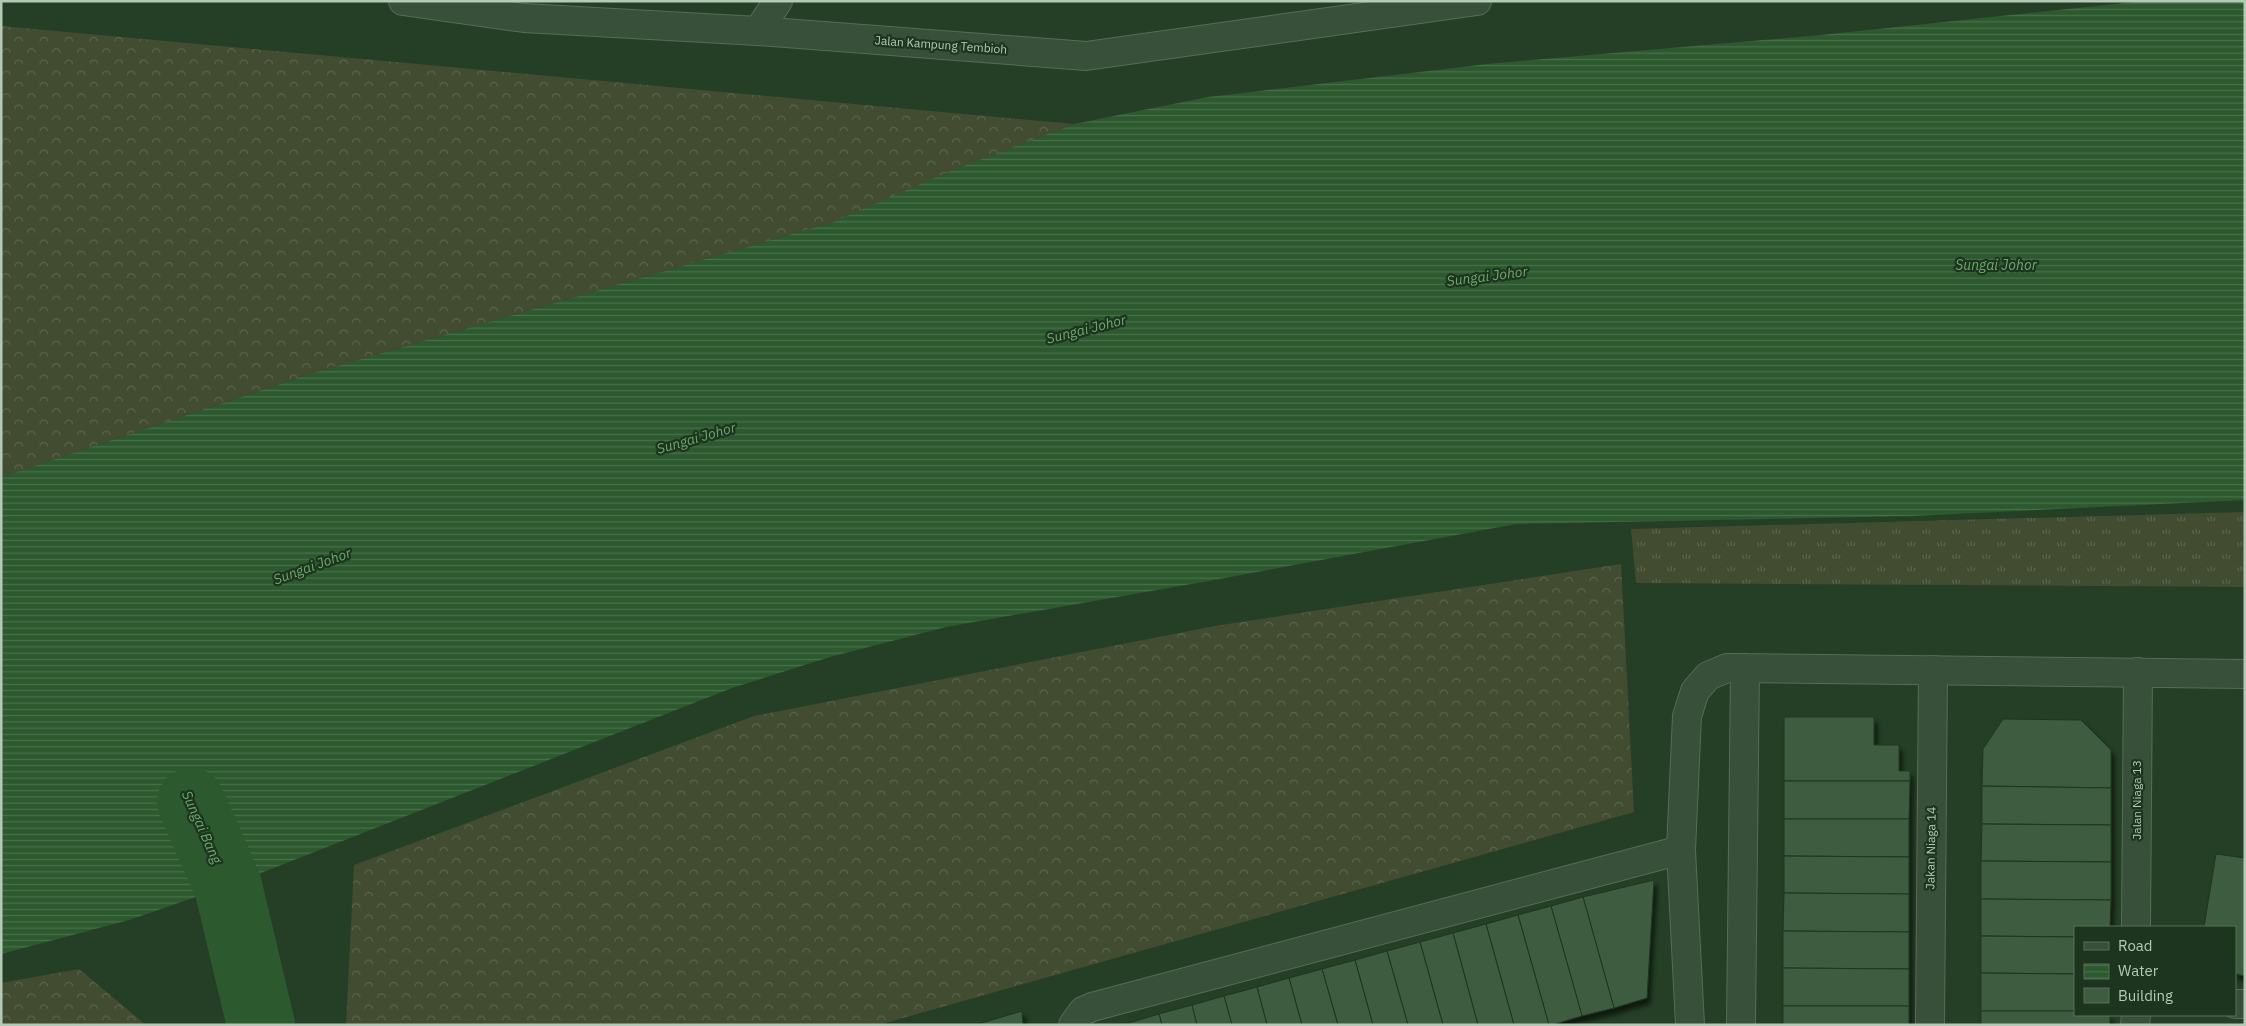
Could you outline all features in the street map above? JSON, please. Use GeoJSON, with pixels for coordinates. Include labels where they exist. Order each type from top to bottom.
{"type":"FeatureCollection","features":[{"type":"Feature","properties":{"kind":"street","name":"Jalan Kampung Tembioh"},"geometry":{"type":"LineString","coordinates":[[403,1],[524,18],[758,31],[1086,56],[1477,1]]}},
{"type":"Feature","properties":{"kind":"street"},"geometry":{"type":"LineString","coordinates":[[758,31],[778,1]]}},
{"type":"Feature","properties":{"kind":"street"},"geometry":{"type":"LineString","coordinates":[[1690,1025],[1681,850],[1687,716],[1695,691],[1708,676],[1727,668],[2245,674]]}},
{"type":"Feature","properties":{"kind":"street"},"geometry":{"type":"LineString","coordinates":[[1741,1025],[1745,668]]}},
{"type":"Feature","properties":{"kind":"street","name":"Jakan Niaga 14"},"geometry":{"type":"LineString","coordinates":[[1930,1025],[1933,670]]}},
{"type":"Feature","properties":{"kind":"street","name":"Jalan Niaga 13"},"geometry":{"type":"LineString","coordinates":[[2136,926],[2138,672]]}},
{"type":"Feature","properties":{"kind":"street"},"geometry":{"type":"LineString","coordinates":[[1073,1025],[1083,1011],[1092,1007],[1681,850]]}},
{"type":"Feature","properties":{"kind":"green space"},"geometry":{"type":"Polygon","coordinates":[[[1,26],[1074,124],[965,166],[833,222],[310,374],[1,477],[1,26]]]}},
{"type":"Feature","properties":{"kind":"green space"},"geometry":{"type":"Polygon","coordinates":[[[2245,512],[2245,587],[1636,583],[1631,529],[2245,512]]]}},
{"type":"Feature","properties":{"kind":"green space"},"geometry":{"type":"Polygon","coordinates":[[[1621,564],[1634,812],[878,1025],[346,1025],[354,865],[754,716],[1215,626],[1621,564]]]}},
{"type":"Feature","properties":{"kind":"green space"},"geometry":{"type":"Polygon","coordinates":[[[79,969],[146,1025],[1,1025],[1,983],[79,969]]]}},
{"type":"Feature","properties":{"kind":"water","name":"Sungai Johor"},"geometry":{"type":"Polygon","coordinates":[[[2144,1],[2245,1],[2245,500],[1912,516],[1516,524],[946,627],[830,657],[732,688],[228,886],[129,920],[1,954],[1,477],[310,374],[833,222],[948,172],[1074,124],[1208,97],[1487,64],[1821,35],[2144,1]]]}},
{"type":"Feature","properties":{"kind":"building"},"geometry":{"type":"Polygon","coordinates":[[[1784,717],[1874,717],[1874,745],[1899,745],[1899,771],[1910,771],[1910,781],[1784,781],[1784,717]]]}},
{"type":"Feature","properties":{"kind":"building"},"geometry":{"type":"Polygon","coordinates":[[[2003,719],[2081,720],[2111,750],[2111,788],[1982,786],[1983,749],[2003,719]]]}},
{"type":"Feature","properties":{"kind":"building"},"geometry":{"type":"Polygon","coordinates":[[[1784,781],[1910,781],[1909,819],[1784,819],[1784,781]]]}},
{"type":"Feature","properties":{"kind":"building"},"geometry":{"type":"Polygon","coordinates":[[[1982,786],[2111,788],[2111,825],[1982,824],[1982,786]]]}},
{"type":"Feature","properties":{"kind":"building"},"geometry":{"type":"Polygon","coordinates":[[[1784,819],[1909,819],[1909,857],[1784,856],[1784,819]]]}},
{"type":"Feature","properties":{"kind":"building"},"geometry":{"type":"Polygon","coordinates":[[[1982,824],[2111,825],[2111,862],[1981,861],[1982,824]]]}},
{"type":"Feature","properties":{"kind":"building"},"geometry":{"type":"Polygon","coordinates":[[[2216,854],[2245,858],[2245,976],[2236,974],[2236,926],[2204,926],[2216,854]]]}},
{"type":"Feature","properties":{"kind":"building"},"geometry":{"type":"Polygon","coordinates":[[[1784,856],[1909,857],[1909,894],[1784,893],[1784,856]]]}},
{"type":"Feature","properties":{"kind":"building"},"geometry":{"type":"Polygon","coordinates":[[[1981,861],[2111,862],[2111,900],[1981,899],[1981,861]]]}},
{"type":"Feature","properties":{"kind":"building"},"geometry":{"type":"Polygon","coordinates":[[[1654,880],[1647,998],[1614,1008],[1583,897],[1654,880]]]}},
{"type":"Feature","properties":{"kind":"building"},"geometry":{"type":"Polygon","coordinates":[[[1784,893],[1909,894],[1909,932],[1783,931],[1784,893]]]}},
{"type":"Feature","properties":{"kind":"building"},"geometry":{"type":"Polygon","coordinates":[[[1583,897],[1614,1008],[1582,1016],[1551,906],[1583,897]]]}},
{"type":"Feature","properties":{"kind":"building"},"geometry":{"type":"Polygon","coordinates":[[[1981,899],[2111,900],[2110,926],[2074,926],[2074,937],[1981,936],[1981,899]]]}},
{"type":"Feature","properties":{"kind":"building"},"geometry":{"type":"Polygon","coordinates":[[[1551,906],[1582,1016],[1549,1025],[1518,915],[1551,906]]]}},
{"type":"Feature","properties":{"kind":"building"},"geometry":{"type":"Polygon","coordinates":[[[1518,915],[1549,1025],[1514,1025],[1486,924],[1518,915]]]}},
{"type":"Feature","properties":{"kind":"building"},"geometry":{"type":"Polygon","coordinates":[[[1486,924],[1514,1025],[1478,1025],[1453,933],[1486,924]]]}},
{"type":"Feature","properties":{"kind":"building"},"geometry":{"type":"Polygon","coordinates":[[[1783,931],[1909,932],[1909,969],[1783,968],[1783,931]]]}},
{"type":"Feature","properties":{"kind":"building"},"geometry":{"type":"Polygon","coordinates":[[[1453,933],[1478,1025],[1443,1025],[1420,942],[1453,933]]]}},
{"type":"Feature","properties":{"kind":"building"},"geometry":{"type":"Polygon","coordinates":[[[1981,936],[2074,937],[2074,974],[1981,973],[1981,936]]]}},
{"type":"Feature","properties":{"kind":"building"},"geometry":{"type":"Polygon","coordinates":[[[1420,942],[1443,1025],[1408,1025],[1387,951],[1420,942]]]}},
{"type":"Feature","properties":{"kind":"building"},"geometry":{"type":"Polygon","coordinates":[[[1387,951],[1408,1025],[1373,1025],[1355,960],[1387,951]]]}},
{"type":"Feature","properties":{"kind":"building"},"geometry":{"type":"Polygon","coordinates":[[[1355,960],[1373,1025],[1338,1025],[1322,969],[1355,960]]]}},
{"type":"Feature","properties":{"kind":"building"},"geometry":{"type":"Polygon","coordinates":[[[1783,968],[1909,969],[1909,1006],[1783,1006],[1783,968]]]}},
{"type":"Feature","properties":{"kind":"building"},"geometry":{"type":"Polygon","coordinates":[[[1322,969],[1338,1025],[1302,1025],[1289,978],[1322,969]]]}},
{"type":"Feature","properties":{"kind":"building"},"geometry":{"type":"Polygon","coordinates":[[[1981,973],[2074,974],[2074,1011],[1981,1011],[1981,973]]]}},
{"type":"Feature","properties":{"kind":"building"},"geometry":{"type":"Polygon","coordinates":[[[1289,978],[1302,1025],[1267,1025],[1257,987],[1289,978]]]}},
{"type":"Feature","properties":{"kind":"building"},"geometry":{"type":"Polygon","coordinates":[[[1257,987],[1267,1025],[1232,1025],[1224,996],[1257,987]]]}},
{"type":"Feature","properties":{"kind":"building"},"geometry":{"type":"Polygon","coordinates":[[[1224,996],[1232,1025],[1197,1025],[1192,1005],[1224,996]]]}},
{"type":"Feature","properties":{"kind":"building"},"geometry":{"type":"Polygon","coordinates":[[[1192,1005],[1197,1025],[1162,1025],[1159,1014],[1192,1005]]]}},
{"type":"Feature","properties":{"kind":"building"},"geometry":{"type":"Polygon","coordinates":[[[1783,1006],[1909,1006],[1909,1025],[1783,1025],[1783,1006]]]}},
{"type":"Feature","properties":{"kind":"building"},"geometry":{"type":"Polygon","coordinates":[[[1022,1011],[1023,1025],[975,1025],[1022,1011]]]}},
{"type":"Feature","properties":{"kind":"building"},"geometry":{"type":"Polygon","coordinates":[[[1981,1011],[2074,1011],[2074,1016],[2110,1016],[2110,1025],[1981,1025],[1981,1011]]]}},
{"type":"Feature","properties":{"kind":"building"},"geometry":{"type":"Polygon","coordinates":[[[1159,1014],[1162,1025],[1122,1025],[1159,1014]]]}},
{"type":"Feature","properties":{"kind":"waterway","name":"Sungai Bang"},"geometry":{"type":"LineString","coordinates":[[191,802],[228,886],[261,1025]]}}]}
